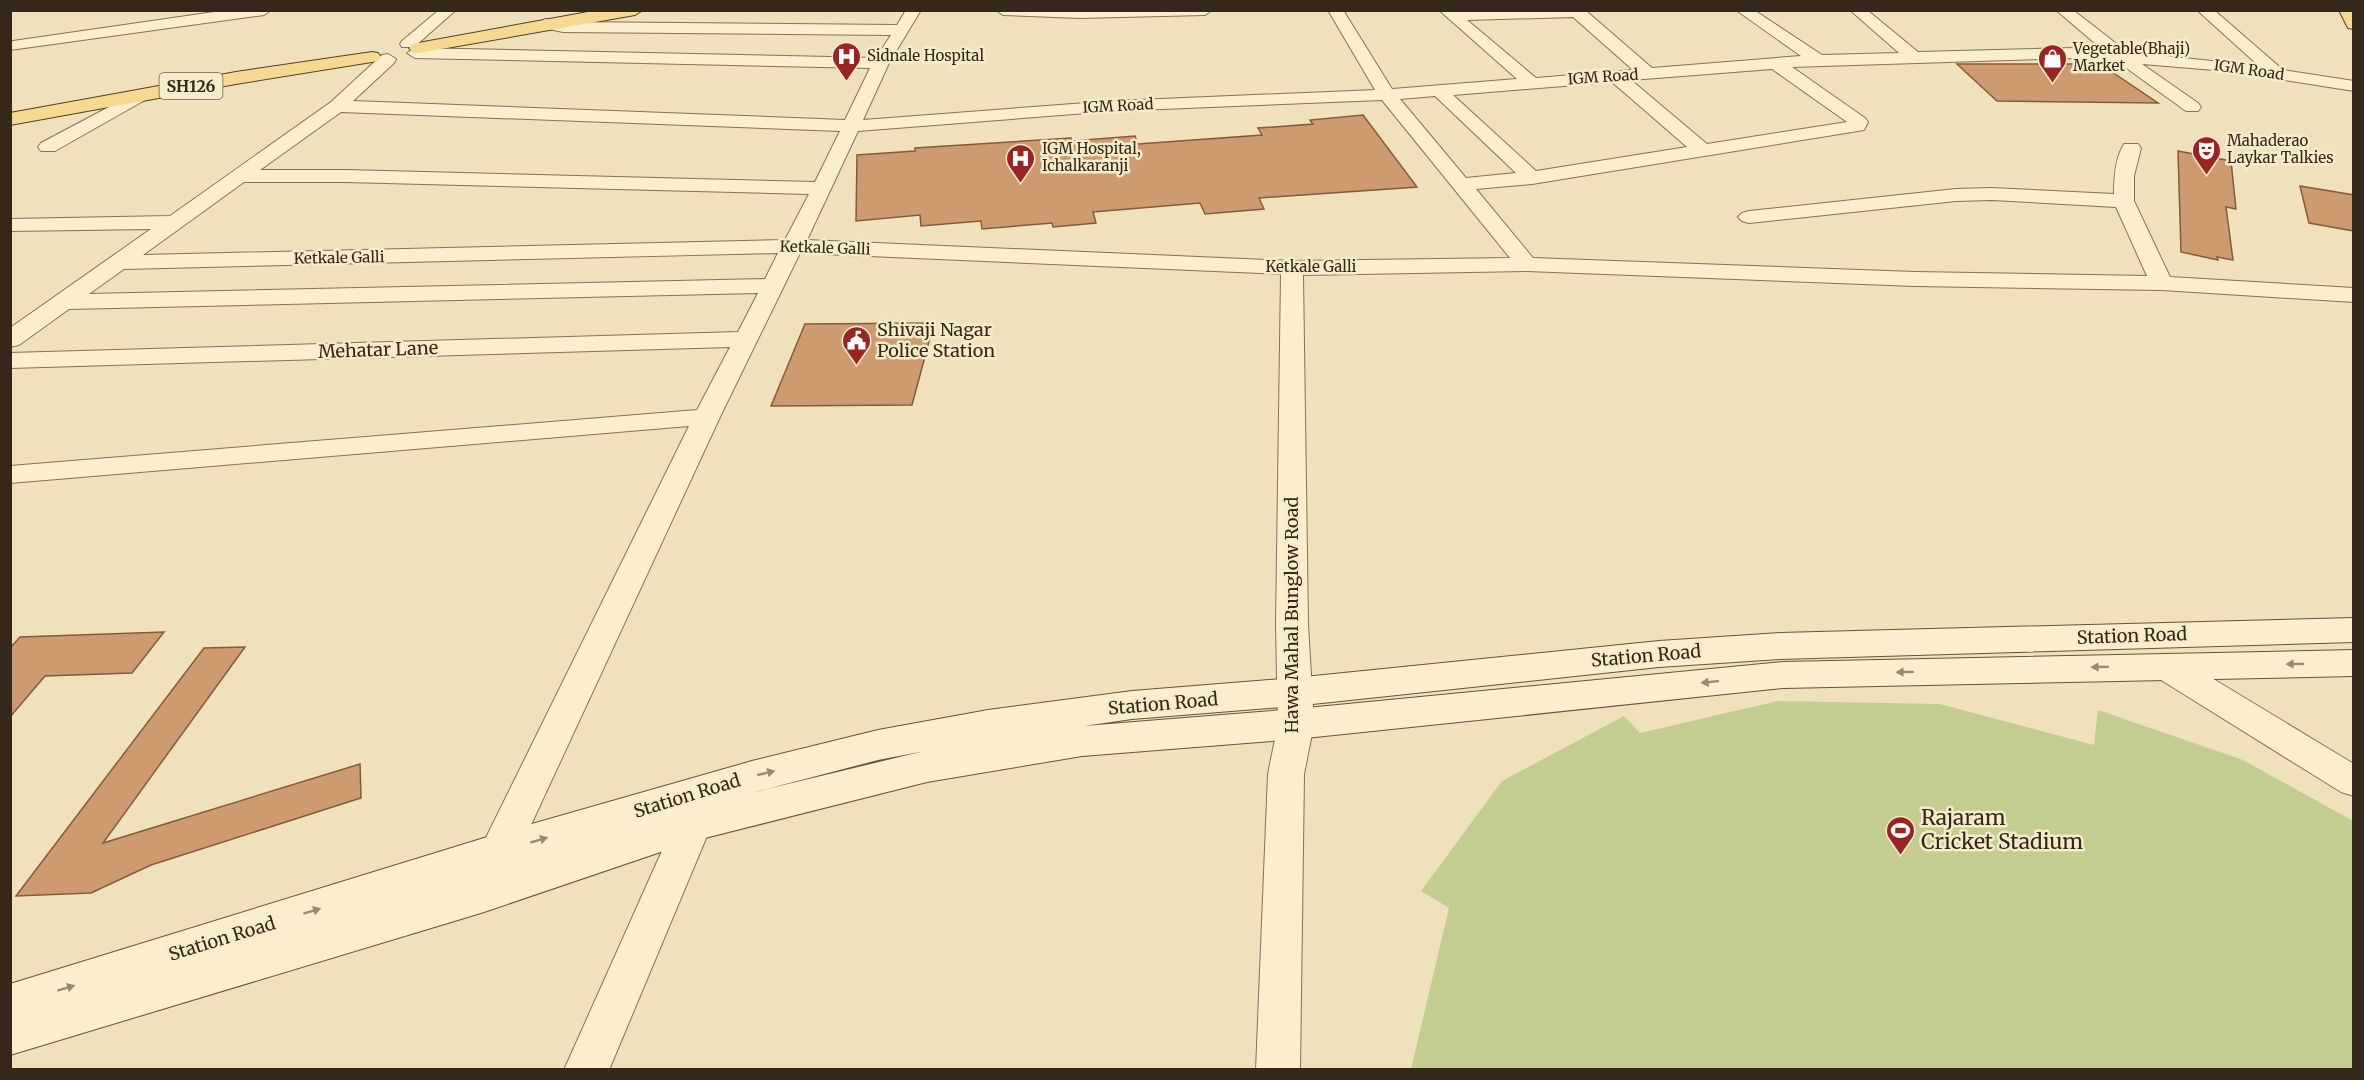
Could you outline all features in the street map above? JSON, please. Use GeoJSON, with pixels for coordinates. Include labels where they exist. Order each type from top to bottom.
{"type":"FeatureCollection","features":[{"type":"Feature","properties":{"kind":"main road"},"geometry":{"type":"LineString","coordinates":[[380,58],[373,52],[384,47],[414,49],[545,24],[635,10]]}},
{"type":"Feature","properties":{"kind":"main road"},"geometry":{"type":"LineString","coordinates":[[2347,10],[2354,24]]}},
{"type":"Feature","properties":{"kind":"main road","name":"SH126"},"geometry":{"type":"LineString","coordinates":[[10,119],[380,58]]}},
{"type":"Feature","properties":{"kind":"main road","name":"Station Road"},"geometry":{"type":"LineString","coordinates":[[10,1033],[481,894],[693,824],[927,765],[1295,708],[1549,664],[1769,647],[2354,630]]}},
{"type":"Feature","properties":{"kind":"main road","name":"Station Road"},"geometry":{"type":"LineString","coordinates":[[10,1006],[496,852],[752,777],[878,745],[988,724],[1132,705],[1295,708],[1783,675],[2354,663]]}},
{"type":"Feature","properties":{"kind":"street"},"geometry":{"type":"LineString","coordinates":[[13,46],[264,10]]}},
{"type":"Feature","properties":{"kind":"street"},"geometry":{"type":"LineString","coordinates":[[414,49],[449,10]]}},
{"type":"Feature","properties":{"kind":"street"},"geometry":{"type":"LineString","coordinates":[[1004,10],[1081,12],[1206,10]]}},
{"type":"Feature","properties":{"kind":"street"},"geometry":{"type":"LineString","coordinates":[[1335,10],[1388,94],[1527,264]]}},
{"type":"Feature","properties":{"kind":"street"},"geometry":{"type":"LineString","coordinates":[[1743,10],[1818,60]]}},
{"type":"Feature","properties":{"kind":"street"},"geometry":{"type":"LineString","coordinates":[[1857,10],[1914,57]]}},
{"type":"Feature","properties":{"kind":"street"},"geometry":{"type":"LineString","coordinates":[[2063,10],[2122,57],[2192,107]]}},
{"type":"Feature","properties":{"kind":"street"},"geometry":{"type":"LineString","coordinates":[[2204,10],[2244,47],[2278,74]]}},
{"type":"Feature","properties":{"kind":"street"},"geometry":{"type":"LineString","coordinates":[[1449,13],[1576,11],[1648,74]]}},
{"type":"Feature","properties":{"kind":"street"},"geometry":{"type":"LineString","coordinates":[[1449,13],[1531,82]]}},
{"type":"Feature","properties":{"kind":"street"},"geometry":{"type":"LineString","coordinates":[[73,38],[101,17]]}},
{"type":"Feature","properties":{"kind":"street"},"geometry":{"type":"LineString","coordinates":[[545,24],[563,27],[909,20]]}},
{"type":"Feature","properties":{"kind":"street"},"geometry":{"type":"LineString","coordinates":[[481,894],[496,852],[707,417],[822,188],[881,63],[909,20]]}},
{"type":"Feature","properties":{"kind":"street"},"geometry":{"type":"LineString","coordinates":[[414,49],[881,63]]}},
{"type":"Feature","properties":{"kind":"street","name":"IGM Road"},"geometry":{"type":"LineString","coordinates":[[337,106],[852,126],[1113,106],[1440,91],[1818,60],[2074,53],[2227,66],[2354,86]]}},
{"type":"Feature","properties":{"kind":"street"},"geometry":{"type":"LineString","coordinates":[[10,340],[123,262],[337,106],[380,58]]}},
{"type":"Feature","properties":{"kind":"street"},"geometry":{"type":"LineString","coordinates":[[1462,184],[1532,178],[1857,126],[1859,122],[1776,64]]}},
{"type":"Feature","properties":{"kind":"street"},"geometry":{"type":"LineString","coordinates":[[1616,76],[1703,151]]}},
{"type":"Feature","properties":{"kind":"street"},"geometry":{"type":"LineString","coordinates":[[1440,91],[1532,178]]}},
{"type":"Feature","properties":{"kind":"street"},"geometry":{"type":"LineString","coordinates":[[48,147],[139,96]]}},
{"type":"Feature","properties":{"kind":"street"},"geometry":{"type":"LineString","coordinates":[[2131,148],[2124,176],[2124,201],[2162,283]]}},
{"type":"Feature","properties":{"kind":"street"},"geometry":{"type":"LineString","coordinates":[[240,176],[346,176],[822,188]]}},
{"type":"Feature","properties":{"kind":"street"},"geometry":{"type":"LineString","coordinates":[[1749,217],[1956,195],[1992,194],[2124,201]]}},
{"type":"Feature","properties":{"kind":"street"},"geometry":{"type":"LineString","coordinates":[[10,225],[177,222]]}},
{"type":"Feature","properties":{"kind":"street","name":"Ketkale Galli"},"geometry":{"type":"LineString","coordinates":[[123,262],[793,246],[1292,268],[1527,264],[1915,279],[2162,283],[2354,295]]}},
{"type":"Feature","properties":{"kind":"street","name":"Hawa Mahal Bunglow Road"},"geometry":{"type":"LineString","coordinates":[[1278,1070],[1286,774],[1295,708],[1292,625],[1292,268]]}},
{"type":"Feature","properties":{"kind":"street"},"geometry":{"type":"LineString","coordinates":[[64,302],[772,286]]}},
{"type":"Feature","properties":{"kind":"street","name":"Mehatar Lane"},"geometry":{"type":"LineString","coordinates":[[10,361],[746,339]]}},
{"type":"Feature","properties":{"kind":"street"},"geometry":{"type":"LineString","coordinates":[[10,475],[707,417]]}},
{"type":"Feature","properties":{"kind":"street"},"geometry":{"type":"LineString","coordinates":[[2165,666],[2354,782]]}},
{"type":"Feature","properties":{"kind":"street"},"geometry":{"type":"LineString","coordinates":[[586,1070],[693,824]]}},
{"type":"Feature","properties":{"kind":"green space","name":"Rajaram Cricket Stadium"},"geometry":{"type":"Polygon","coordinates":[[[1778,701],[1940,704],[2094,745],[2098,710],[2243,760],[2353,821],[2353,1069],[1411,1069],[1449,908],[1421,891],[1502,781],[1624,716],[1640,733],[1778,701]]]}},
{"type":"Feature","properties":{"kind":"building","name":"Vegetable(Bhaji) Market"},"geometry":{"type":"Polygon","coordinates":[[[1957,64],[2100,64],[2158,103],[1997,101],[1957,64]]]}},
{"type":"Feature","properties":{"kind":"building"},"geometry":{"type":"Polygon","coordinates":[[[1363,115],[1417,187],[1259,198],[1264,209],[1205,214],[1200,203],[1093,212],[1096,223],[1053,227],[1052,223],[982,229],[981,221],[921,226],[920,215],[856,221],[857,155],[915,151],[915,148],[1071,138],[1072,141],[1135,136],[1138,144],[1262,135],[1258,128],[1313,124],[1310,120],[1363,115]]]}},
{"type":"Feature","properties":{"kind":"building"},"geometry":{"type":"Polygon","coordinates":[[[2178,151],[2231,161],[2236,209],[2226,207],[2233,260],[2217,257],[2218,260],[2181,252],[2178,151]]]}},
{"type":"Feature","properties":{"kind":"building"},"geometry":{"type":"Polygon","coordinates":[[[2300,186],[2354,195],[2354,231],[2309,223],[2300,186]]]}},
{"type":"Feature","properties":{"kind":"building","name":"Shivaji Nagar Police Station"},"geometry":{"type":"Polygon","coordinates":[[[934,323],[912,405],[771,406],[805,324],[934,323]]]}},
{"type":"Feature","properties":{"kind":"building"},"geometry":{"type":"Polygon","coordinates":[[[164,632],[132,673],[45,676],[10,717],[10,648],[20,637],[164,632]]]}},
{"type":"Feature","properties":{"kind":"building"},"geometry":{"type":"Polygon","coordinates":[[[245,647],[103,843],[360,764],[361,798],[151,865],[91,893],[16,896],[204,648],[245,647]]]}},
{"type":"Feature","properties":{"kind":"place","name":"Sidnale Hospital"},"geometry":{"type":"Point","coordinates":[846,82]}},
{"type":"Feature","properties":{"kind":"place","name":"Vegetable(Bhaji) Market"},"geometry":{"type":"Point","coordinates":[2052,84]}},
{"type":"Feature","properties":{"kind":"place","name":"Mahaderao Laykar Talkies"},"geometry":{"type":"Point","coordinates":[2206,176]}},
{"type":"Feature","properties":{"kind":"place","name":"IGM Hospital, Ichalkaranji"},"geometry":{"type":"Point","coordinates":[1021,184]}},
{"type":"Feature","properties":{"kind":"place","name":"Shivaji Nagar Police Station"},"geometry":{"type":"Point","coordinates":[856,366]}},
{"type":"Feature","properties":{"kind":"place","name":"Rajaram Cricket Stadium"},"geometry":{"type":"Point","coordinates":[1900,856]}}]}
